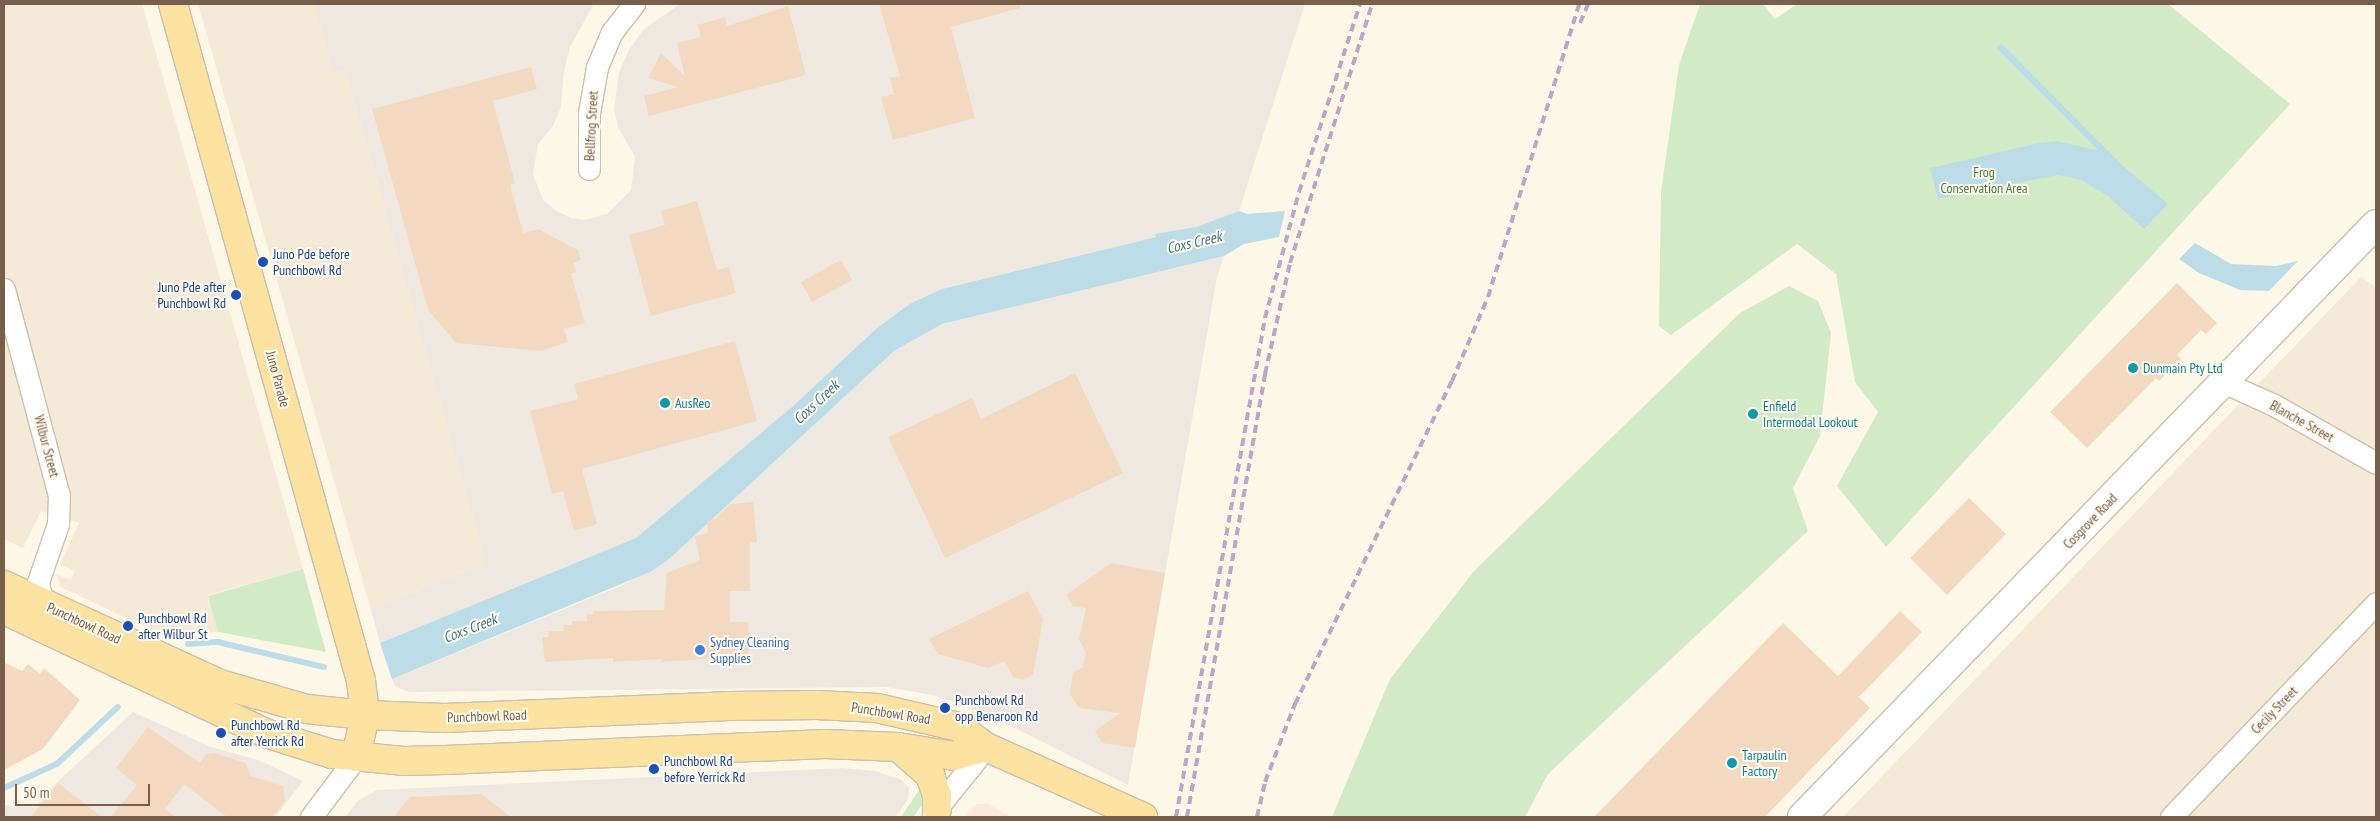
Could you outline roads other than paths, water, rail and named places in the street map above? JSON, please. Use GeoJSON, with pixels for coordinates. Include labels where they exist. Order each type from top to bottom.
{"type":"FeatureCollection","features":[{"type":"Feature","properties":{"kind":"main road","name":"Juno Parade"},"geometry":{"type":"LineString","coordinates":[[173,4],[361,681],[364,715],[356,757]]}},
{"type":"Feature","properties":{"kind":"main road","name":"Cosgrove Road"},"geometry":{"type":"LineString","coordinates":[[1802,817],[2225,383],[2376,224]]}},
{"type":"Feature","properties":{"kind":"main road","name":"Punchbowl Road"},"geometry":{"type":"LineString","coordinates":[[4,585],[220,684],[292,706],[364,715],[445,718],[729,706],[844,705],[890,710],[940,720],[959,727],[986,747],[1143,817]]}},
{"type":"Feature","properties":{"kind":"main road","name":"Punchbowl Road"},"geometry":{"type":"LineString","coordinates":[[4,610],[265,733],[306,748],[356,757],[445,760],[825,744],[898,747],[954,756],[986,747]]}},
{"type":"Feature","properties":{"kind":"main road"},"geometry":{"type":"LineString","coordinates":[[898,747],[930,775],[937,795],[934,813]]}},
{"type":"Feature","properties":{"kind":"street","name":"Bellfrog Street"},"geometry":{"type":"LineString","coordinates":[[589,170],[589,113],[597,67],[612,32],[634,4]]}},
{"type":"Feature","properties":{"kind":"street","name":"Wilbur Street"},"geometry":{"type":"LineString","coordinates":[[4,289],[59,495],[58,524],[38,582],[42,603]]}},
{"type":"Feature","properties":{"kind":"street","name":"Blanche Street"},"geometry":{"type":"LineString","coordinates":[[2225,383],[2274,405],[2376,463]]}},
{"type":"Feature","properties":{"kind":"street","name":"Cecily Street"},"geometry":{"type":"LineString","coordinates":[[2171,817],[2376,603]]}},
{"type":"Feature","properties":{"kind":"street"},"geometry":{"type":"LineString","coordinates":[[934,813],[986,747]]}},
{"type":"Feature","properties":{"kind":"street"},"geometry":{"type":"LineString","coordinates":[[311,817],[356,757]]}},
{"type":"Feature","properties":{"kind":"water"},"geometry":{"type":"Polygon","coordinates":[[[2001,43],[2122,165],[2168,204],[2144,229],[2108,196],[2081,180],[2058,175],[1938,199],[1930,168],[2039,143],[2057,141],[2099,151],[1996,48],[2001,43]]]}},
{"type":"Feature","properties":{"kind":"water"},"geometry":{"type":"Polygon","coordinates":[[[1239,211],[1247,214],[1285,211],[1279,237],[1244,244],[1224,256],[942,324],[894,351],[668,560],[650,572],[392,679],[380,643],[636,538],[793,406],[877,328],[911,303],[942,289],[1156,237],[1155,234],[1196,227],[1239,211]]]}},
{"type":"Feature","properties":{"kind":"water"},"geometry":{"type":"Polygon","coordinates":[[[2195,243],[2231,264],[2276,266],[2298,261],[2269,291],[2240,290],[2199,273],[2179,259],[2195,243]]]}},
{"type":"Feature","properties":{"kind":"waterway","name":"Coxs Creek"},"geometry":{"type":"LineString","coordinates":[[188,644],[218,642],[324,667]]}},
{"type":"Feature","properties":{"kind":"waterway","name":"Coxs Creek"},"geometry":{"type":"LineString","coordinates":[[4,788],[57,764],[118,707]]}},
{"type":"Feature","properties":{"kind":"railway"},"geometry":{"type":"LineString","coordinates":[[1176,817],[1265,318],[1299,192],[1360,4]]}},
{"type":"Feature","properties":{"kind":"railway"},"geometry":{"type":"LineString","coordinates":[[1187,817],[1265,374],[1290,263],[1372,4]]}},
{"type":"Feature","properties":{"kind":"railway"},"geometry":{"type":"LineString","coordinates":[[1257,817],[1265,782],[1295,704],[1452,381],[1488,297],[1579,4]]}},
{"type":"Feature","properties":{"kind":"railway"},"geometry":{"type":"LineString","coordinates":[[1580,23],[1588,4]]}},
{"type":"Feature","properties":{"kind":"place","name":"Juno Pde before Punchbowl Rd"},"geometry":{"type":"Point","coordinates":[263,262]}},
{"type":"Feature","properties":{"kind":"place","name":"Juno Pde after Punchbowl Rd"},"geometry":{"type":"Point","coordinates":[236,295]}},
{"type":"Feature","properties":{"kind":"place","name":"Dunmain Pty Ltd"},"geometry":{"type":"Point","coordinates":[2133,368]}},
{"type":"Feature","properties":{"kind":"place","name":"AusReo"},"geometry":{"type":"Point","coordinates":[665,403]}},
{"type":"Feature","properties":{"kind":"place","name":"Enfield Intermodal Lookout"},"geometry":{"type":"Point","coordinates":[1753,414]}},
{"type":"Feature","properties":{"kind":"place","name":"Punchbowl Rd after Wilbur St"},"geometry":{"type":"Point","coordinates":[128,626]}},
{"type":"Feature","properties":{"kind":"place","name":"Sydney Cleaning Supplies"},"geometry":{"type":"Point","coordinates":[700,650]}},
{"type":"Feature","properties":{"kind":"place","name":"Punchbowl Rd opp Benaroon Rd"},"geometry":{"type":"Point","coordinates":[945,708]}},
{"type":"Feature","properties":{"kind":"place","name":"Punchbowl Rd after Yerrick Rd"},"geometry":{"type":"Point","coordinates":[221,733]}},
{"type":"Feature","properties":{"kind":"place","name":"Tarpaulin Factory"},"geometry":{"type":"Point","coordinates":[1732,763]}},
{"type":"Feature","properties":{"kind":"place","name":"Punchbowl Rd before Yerrick Rd"},"geometry":{"type":"Point","coordinates":[654,769]}},
{"type":"Feature","properties":{"kind":"park label","name":"Frog Conservation Area"},"geometry":{"type":"Point","coordinates":[1984,180]}}]}
